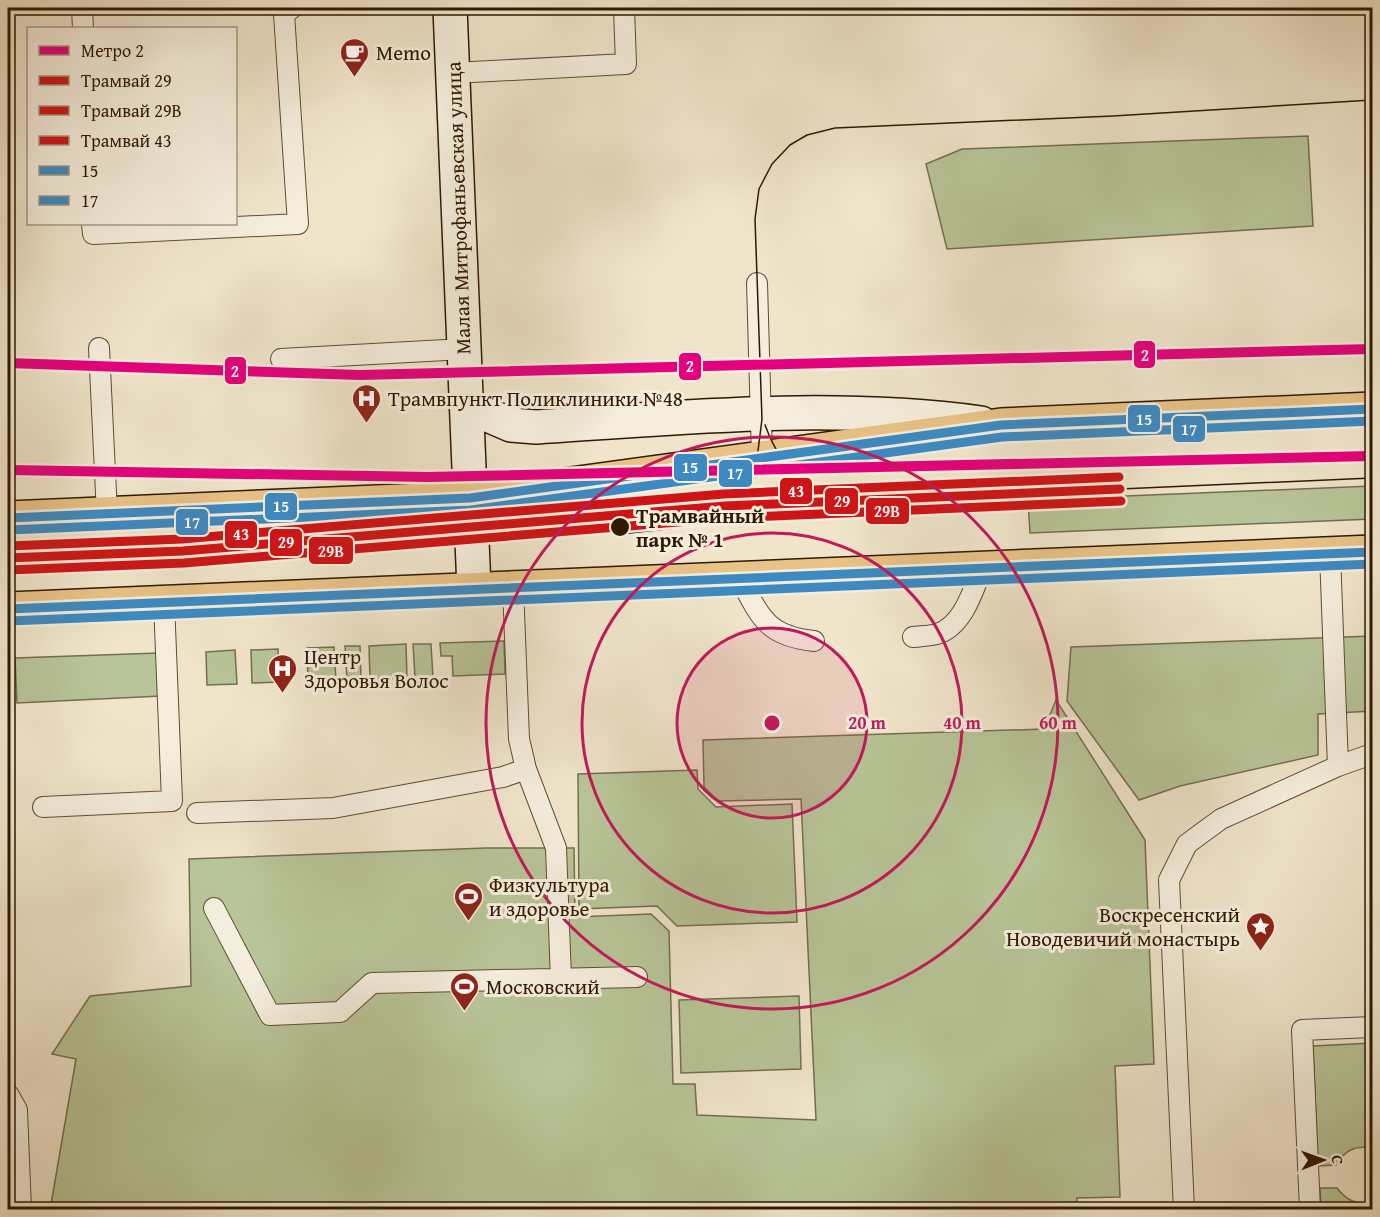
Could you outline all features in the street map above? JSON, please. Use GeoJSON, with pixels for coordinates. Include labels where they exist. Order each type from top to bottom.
{"type":"FeatureCollection","features":[{"type":"Feature","properties":{"kind":"main road"},"geometry":{"type":"LineString","coordinates":[[8,518],[470,498],[1001,425],[1372,409]]}},
{"type":"Feature","properties":{"kind":"main road"},"geometry":{"type":"LineString","coordinates":[[8,609],[1372,552]]}},
{"type":"Feature","properties":{"kind":"street","name":"Малая Митрофаньевская улица"},"geometry":{"type":"LineString","coordinates":[[450,8],[474,589]]}},
{"type":"Feature","properties":{"kind":"street"},"geometry":{"type":"LineString","coordinates":[[467,406],[512,425],[536,427],[762,413],[928,416],[1001,425]]}},
{"type":"Feature","properties":{"kind":"lane"},"geometry":{"type":"LineString","coordinates":[[82,8],[83,27]]}},
{"type":"Feature","properties":{"kind":"lane"},"geometry":{"type":"LineString","coordinates":[[92,225],[93,234],[298,224],[284,14],[292,8]]}},
{"type":"Feature","properties":{"kind":"lane"},"geometry":{"type":"LineString","coordinates":[[453,73],[626,64],[624,8]]}},
{"type":"Feature","properties":{"kind":"lane"},"geometry":{"type":"LineString","coordinates":[[757,283],[762,458]]}},
{"type":"Feature","properties":{"kind":"lane"},"geometry":{"type":"LineString","coordinates":[[99,348],[107,514]]}},
{"type":"Feature","properties":{"kind":"lane"},"geometry":{"type":"LineString","coordinates":[[281,359],[464,349]]}},
{"type":"Feature","properties":{"kind":"lane"},"geometry":{"type":"LineString","coordinates":[[1330,554],[1338,766]]}},
{"type":"Feature","properties":{"kind":"lane"},"geometry":{"type":"LineString","coordinates":[[913,637],[939,633],[952,626],[965,609],[982,568]]}},
{"type":"Feature","properties":{"kind":"lane"},"geometry":{"type":"LineString","coordinates":[[740,579],[761,618],[780,633],[793,639],[814,641]]}},
{"type":"Feature","properties":{"kind":"lane"},"geometry":{"type":"LineString","coordinates":[[513,588],[519,739],[526,769],[556,848],[561,979]]}},
{"type":"Feature","properties":{"kind":"lane"},"geometry":{"type":"LineString","coordinates":[[43,807],[172,801],[164,602]]}},
{"type":"Feature","properties":{"kind":"lane"},"geometry":{"type":"LineString","coordinates":[[1184,1209],[1169,880],[1187,844],[1221,819],[1338,766],[1372,754]]}},
{"type":"Feature","properties":{"kind":"lane"},"geometry":{"type":"LineString","coordinates":[[197,813],[333,808],[503,777],[526,769]]}},
{"type":"Feature","properties":{"kind":"lane"},"geometry":{"type":"LineString","coordinates":[[214,908],[270,1015],[340,1012],[372,983],[637,977]]}},
{"type":"Feature","properties":{"kind":"lane"},"geometry":{"type":"LineString","coordinates":[[1310,1209],[1302,1030],[1372,1027]]}},
{"type":"Feature","properties":{"kind":"lane"},"geometry":{"type":"LineString","coordinates":[[8,1094],[17,1110],[13,1135],[21,1209]]}},
{"type":"Feature","properties":{"kind":"green space"},"geometry":{"type":"Polygon","coordinates":[[[1308,136],[1313,226],[947,249],[926,164],[962,149],[1308,136]]]}},
{"type":"Feature","properties":{"kind":"green space"},"geometry":{"type":"Polygon","coordinates":[[[1372,486],[1372,519],[1030,533],[1028,500],[1372,486]]]}},
{"type":"Feature","properties":{"kind":"green space"},"geometry":{"type":"Polygon","coordinates":[[[1372,636],[1372,711],[1318,714],[1318,755],[1180,786],[1139,800],[1067,701],[1071,647],[1372,636]]]}},
{"type":"Feature","properties":{"kind":"green space"},"geometry":{"type":"Polygon","coordinates":[[[504,641],[505,674],[453,676],[452,656],[441,656],[440,643],[504,641]]]}},
{"type":"Feature","properties":{"kind":"green space"},"geometry":{"type":"Polygon","coordinates":[[[406,644],[407,678],[370,679],[369,646],[406,644]]]}},
{"type":"Feature","properties":{"kind":"green space"},"geometry":{"type":"Polygon","coordinates":[[[413,644],[431,644],[433,677],[415,677],[413,644]]]}},
{"type":"Feature","properties":{"kind":"green space"},"geometry":{"type":"Polygon","coordinates":[[[345,646],[360,646],[361,679],[347,680],[345,646]]]}},
{"type":"Feature","properties":{"kind":"green space"},"geometry":{"type":"Polygon","coordinates":[[[334,647],[336,680],[308,681],[307,648],[334,647]]]}},
{"type":"Feature","properties":{"kind":"green space"},"geometry":{"type":"Polygon","coordinates":[[[278,649],[279,682],[252,683],[251,650],[278,649]]]}},
{"type":"Feature","properties":{"kind":"green space"},"geometry":{"type":"Polygon","coordinates":[[[235,650],[237,684],[207,685],[206,652],[235,650]]]}},
{"type":"Feature","properties":{"kind":"green space"},"geometry":{"type":"Polygon","coordinates":[[[159,653],[161,696],[17,703],[15,658],[159,653]]]}},
{"type":"Feature","properties":{"kind":"green space"},"geometry":{"type":"Polygon","coordinates":[[[1056,700],[1145,840],[1154,1064],[1115,1066],[1120,1197],[1077,1198],[1077,1210],[50,1210],[76,1059],[52,1054],[90,996],[191,986],[189,859],[486,848],[574,848],[575,917],[651,914],[669,931],[673,1084],[695,1084],[697,1115],[816,1120],[801,799],[718,801],[704,787],[703,740],[1044,729],[1056,700]]]}},
{"type":"Feature","properties":{"kind":"green space"},"geometry":{"type":"Polygon","coordinates":[[[697,770],[698,789],[716,807],[792,804],[797,922],[677,926],[657,906],[579,909],[578,774],[697,770]]]}},
{"type":"Feature","properties":{"kind":"green space"},"geometry":{"type":"Polygon","coordinates":[[[799,996],[801,1069],[681,1073],[679,1000],[799,996]]]}},
{"type":"Feature","properties":{"kind":"green space"},"geometry":{"type":"Polygon","coordinates":[[[1372,1043],[1372,1148],[1356,1148],[1347,1152],[1336,1165],[1318,1166],[1313,1046],[1372,1043]]]}},
{"type":"Feature","properties":{"kind":"green space"},"geometry":{"type":"Polygon","coordinates":[[[1320,1188],[1337,1188],[1348,1199],[1357,1202],[1372,1202],[1372,1209],[1321,1209],[1320,1188]]]}},
{"type":"Feature","properties":{"kind":"tram line"},"geometry":{"type":"LineString","coordinates":[[621,534],[684,527],[704,521],[734,496],[748,476],[758,451],[762,419],[755,219],[759,189],[772,164],[790,145],[807,135],[835,128],[1113,116],[1372,100]]}},
{"type":"Feature","properties":{"kind":"tram line"},"geometry":{"type":"LineString","coordinates":[[765,425],[784,462],[795,475],[808,484],[840,495],[880,499]]}},
{"type":"Feature","properties":{"kind":"tram line","name":"43"},"geometry":{"type":"LineString","coordinates":[[8,546],[182,539],[724,494],[1119,477]]}},
{"type":"Feature","properties":{"kind":"tram line"},"geometry":{"type":"LineString","coordinates":[[1120,489],[1372,478]]}},
{"type":"Feature","properties":{"kind":"tram line","name":"29"},"geometry":{"type":"LineString","coordinates":[[8,558],[183,551],[725,506],[1120,489]]}},
{"type":"Feature","properties":{"kind":"tram line","name":"29В"},"geometry":{"type":"LineString","coordinates":[[8,570],[184,563],[726,518],[1121,501]]}},
{"type":"Feature","properties":{"kind":"metro line","name":"2"},"geometry":{"type":"LineString","coordinates":[[8,363],[360,375],[1372,349]]}},
{"type":"Feature","properties":{"kind":"metro line","name":"2"},"geometry":{"type":"LineString","coordinates":[[8,470],[428,477],[1372,456]]}},
{"type":"Feature","properties":{"kind":"transit line","name":"15"},"geometry":{"type":"LineString","coordinates":[[8,518],[470,498],[1001,425],[1372,409]]}},
{"type":"Feature","properties":{"kind":"transit line","name":"17"},"geometry":{"type":"LineString","coordinates":[[9,530],[471,510],[1002,437],[1372,421]]}},
{"type":"Feature","properties":{"kind":"transit line","name":"15"},"geometry":{"type":"LineString","coordinates":[[8,609],[1372,552]]}},
{"type":"Feature","properties":{"kind":"transit line","name":"17"},"geometry":{"type":"LineString","coordinates":[[9,621],[1372,564]]}},
{"type":"Feature","properties":{"kind":"place","name":"Memo"},"geometry":{"type":"Point","coordinates":[355,78]}},
{"type":"Feature","properties":{"kind":"place","name":"Трамвпункт Поликлиники №48"},"geometry":{"type":"Point","coordinates":[367,424]}},
{"type":"Feature","properties":{"kind":"place","name":"Трамвайный парк № 1"},"geometry":{"type":"Point","coordinates":[620,527]}},
{"type":"Feature","properties":{"kind":"place","name":"Центр Здоровья Волос"},"geometry":{"type":"Point","coordinates":[283,694]}},
{"type":"Feature","properties":{"kind":"place","name":"Физкультура и здоровье"},"geometry":{"type":"Point","coordinates":[468,922]}},
{"type":"Feature","properties":{"kind":"place","name":"Воскресенский Новодевичий монастырь"},"geometry":{"type":"Point","coordinates":[1261,952]}},
{"type":"Feature","properties":{"kind":"place","name":"Московский"},"geometry":{"type":"Point","coordinates":[465,1012]}}]}
